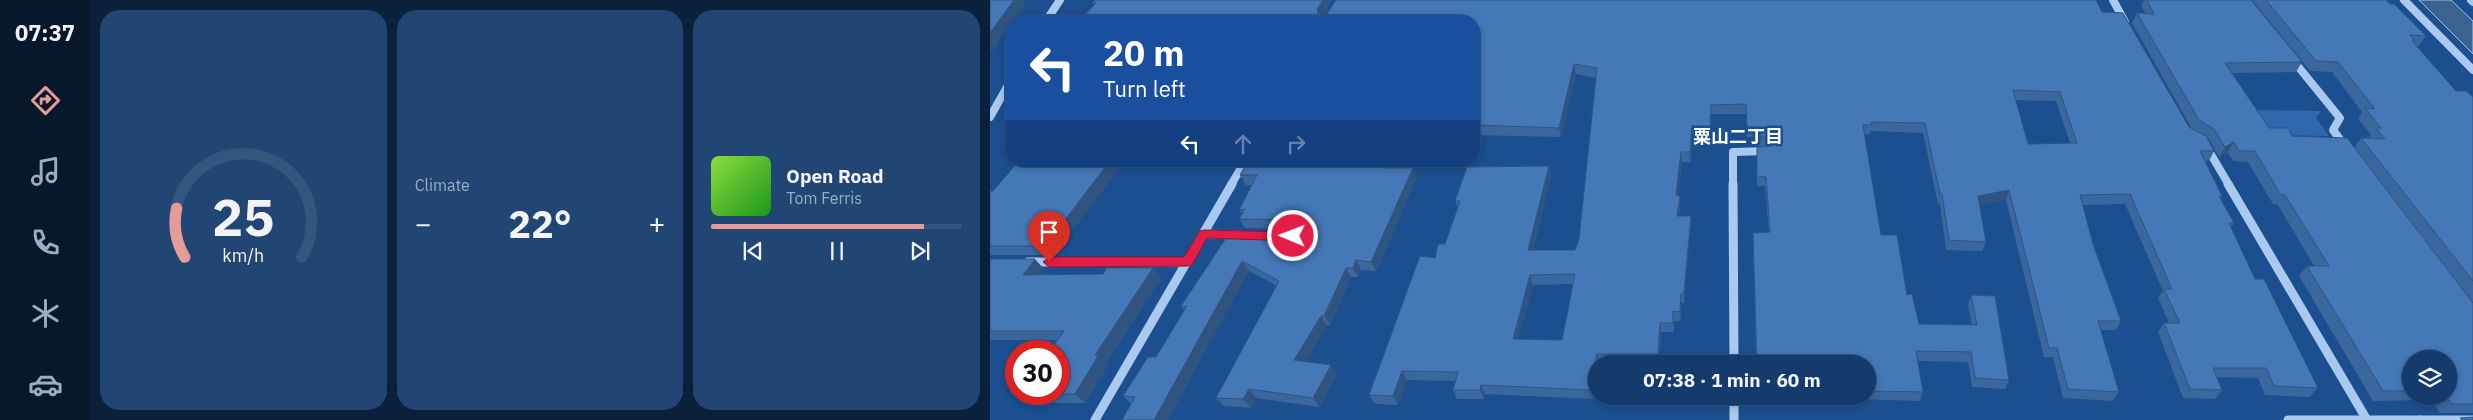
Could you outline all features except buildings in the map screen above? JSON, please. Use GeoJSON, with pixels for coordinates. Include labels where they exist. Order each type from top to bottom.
{"type":"FeatureCollection","features":[{"type":"Feature","properties":{"kind":"street"},"geometry":{"type":"LineString","coordinates":[[1050,15],[1060,0]]}},
{"type":"Feature","properties":{"kind":"street"},"geometry":{"type":"LineString","coordinates":[[2113,0],[2132,34]]}},
{"type":"Feature","properties":{"kind":"street"},"geometry":{"type":"LineString","coordinates":[[2404,0],[2473,70]]}},
{"type":"Feature","properties":{"kind":"street"},"geometry":{"type":"LineString","coordinates":[[2287,52],[2340,118],[2333,130],[2350,154]]}},
{"type":"Feature","properties":{"kind":"street"},"geometry":{"type":"LineString","coordinates":[[990,117],[1005,91]]}},
{"type":"Feature","properties":{"kind":"street"},"geometry":{"type":"LineString","coordinates":[[2196,138],[2204,142],[2367,420]]}},
{"type":"Feature","properties":{"kind":"street"},"geometry":{"type":"LineString","coordinates":[[1734,355],[1733,152],[1768,152]]}},
{"type":"Feature","properties":{"kind":"street"},"geometry":{"type":"LineString","coordinates":[[1095,420],[1242,167]]}},
{"type":"Feature","properties":{"kind":"street"},"geometry":{"type":"LineString","coordinates":[[1204,234],[1253,235]]}},
{"type":"Feature","properties":{"kind":"street"},"geometry":{"type":"LineString","coordinates":[[1020,262],[1188,262]]}},
{"type":"Feature","properties":{"kind":"street"},"geometry":{"type":"LineString","coordinates":[[1734,405],[1734,420]]}},
{"type":"Feature","properties":{"kind":"street"},"geometry":{"type":"LineString","coordinates":[[2288,420],[2473,420]]}},
{"type":"Feature","properties":{"kind":"shaded area"},"geometry":{"type":"Polygon","coordinates":[[[2419,0],[2451,0],[2473,21],[2473,54],[2419,0]]]}},
{"type":"Feature","properties":{"kind":"shaded area"},"geometry":{"type":"Polygon","coordinates":[[[2246,110],[2321,111],[2316,118],[2329,136],[2261,135],[2246,110]]]}},
{"type":"Feature","properties":{"kind":"district","name":"粟山二丁目"},"geometry":{"type":"Point","coordinates":[1738,137]}},
{"type":"Feature","properties":{"kind":"route"},"geometry":{"type":"LineString","coordinates":[[1049,262],[1188,262],[1204,234],[1293,236]]}}]}
